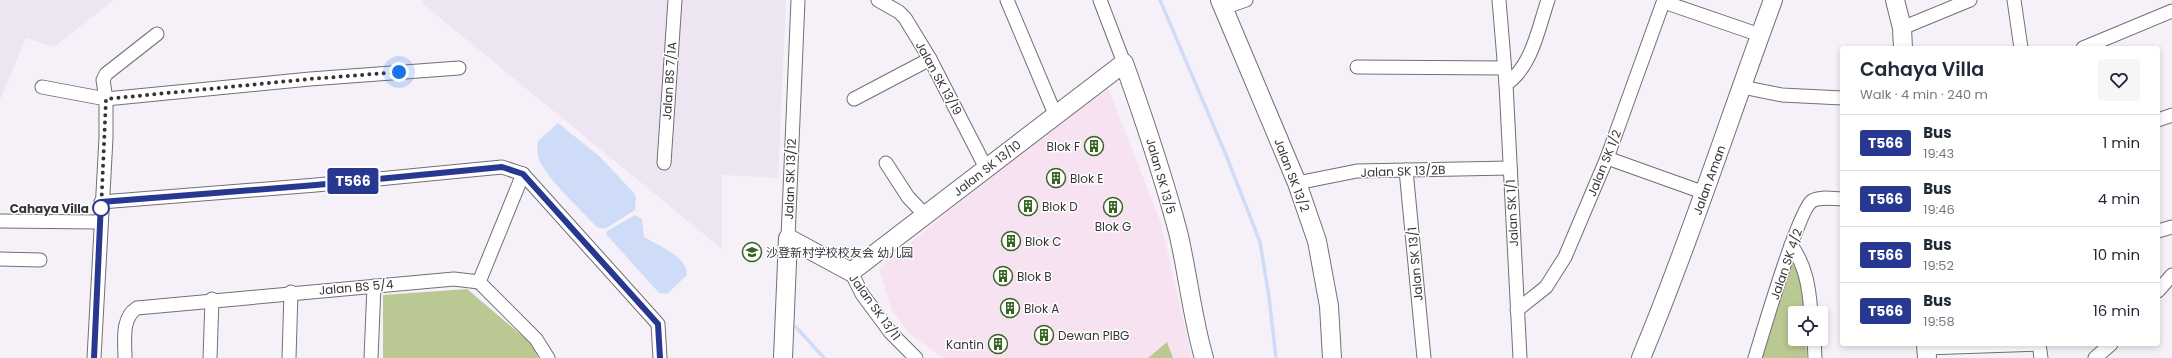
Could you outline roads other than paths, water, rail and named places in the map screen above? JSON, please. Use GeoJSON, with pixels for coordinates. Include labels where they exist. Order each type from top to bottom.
{"type":"FeatureCollection","features":[{"type":"Feature","properties":{"kind":"street","name":"Jalan BS 7/1A"},"geometry":{"type":"LineString","coordinates":[[664,163],[675,0]]}},
{"type":"Feature","properties":{"kind":"street","name":"Jalan SK 13/12"},"geometry":{"type":"LineString","coordinates":[[783,358],[798,0]]}},
{"type":"Feature","properties":{"kind":"street","name":"Jalan SK 13/19"},"geometry":{"type":"LineString","coordinates":[[878,0],[899,12],[905,18],[930,59],[986,168]]}},
{"type":"Feature","properties":{"kind":"street"},"geometry":{"type":"LineString","coordinates":[[1007,0],[1056,114]]}},
{"type":"Feature","properties":{"kind":"street","name":"Jalan SK 13/5"},"geometry":{"type":"LineString","coordinates":[[1100,0],[1154,146],[1178,234],[1198,338],[1204,358]]}},
{"type":"Feature","properties":{"kind":"street"},"geometry":{"type":"LineString","coordinates":[[1221,4],[1246,0]]}},
{"type":"Feature","properties":{"kind":"street","name":"Jalan SK 1/1"},"geometry":{"type":"LineString","coordinates":[[1499,0],[1506,84],[1520,358]]}},
{"type":"Feature","properties":{"kind":"street"},"geometry":{"type":"LineString","coordinates":[[1506,84],[1516,77],[1525,66],[1548,0]]}},
{"type":"Feature","properties":{"kind":"street","name":"Jalan Aman"},"geometry":{"type":"LineString","coordinates":[[1641,358],[1652,334],[1705,193],[1773,0]]}},
{"type":"Feature","properties":{"kind":"street"},"geometry":{"type":"LineString","coordinates":[[1895,0],[1902,28],[1903,46]]}},
{"type":"Feature","properties":{"kind":"street"},"geometry":{"type":"LineString","coordinates":[[1902,28],[1970,0]]}},
{"type":"Feature","properties":{"kind":"street"},"geometry":{"type":"LineString","coordinates":[[2014,0],[2021,46]]}},
{"type":"Feature","properties":{"kind":"street"},"geometry":{"type":"LineString","coordinates":[[1664,1],[1760,35]]}},
{"type":"Feature","properties":{"kind":"street","name":"Jalan SK 1/2"},"geometry":{"type":"LineString","coordinates":[[1517,310],[1546,287],[1565,258],[1607,158],[1664,1]]}},
{"type":"Feature","properties":{"kind":"street","name":"Jalan SK 13/2"},"geometry":{"type":"LineString","coordinates":[[1221,4],[1297,183],[1317,241],[1324,271],[1329,306],[1332,358]]}},
{"type":"Feature","properties":{"kind":"street"},"geometry":{"type":"LineString","coordinates":[[2088,46],[2172,11]]}},
{"type":"Feature","properties":{"kind":"street"},"geometry":{"type":"LineString","coordinates":[[94,358],[106,99],[103,80],[106,74],[157,34]]}},
{"type":"Feature","properties":{"kind":"street"},"geometry":{"type":"LineString","coordinates":[[854,99],[930,59]]}},
{"type":"Feature","properties":{"kind":"street","name":"Jalan SK 13/10"},"geometry":{"type":"LineString","coordinates":[[851,272],[1124,63]]}},
{"type":"Feature","properties":{"kind":"street"},"geometry":{"type":"LineString","coordinates":[[1357,67],[1504,68]]}},
{"type":"Feature","properties":{"kind":"street"},"geometry":{"type":"LineString","coordinates":[[42,87],[106,99],[310,79],[459,68]]}},
{"type":"Feature","properties":{"kind":"street"},"geometry":{"type":"LineString","coordinates":[[1742,87],[1782,95],[1840,98]]}},
{"type":"Feature","properties":{"kind":"street"},"geometry":{"type":"LineString","coordinates":[[2160,119],[2172,115]]}},
{"type":"Feature","properties":{"kind":"street"},"geometry":{"type":"LineString","coordinates":[[1607,158],[1705,193]]}},
{"type":"Feature","properties":{"kind":"street"},"geometry":{"type":"LineString","coordinates":[[886,163],[908,197],[926,216]]}},
{"type":"Feature","properties":{"kind":"street"},"geometry":{"type":"LineString","coordinates":[[101,202],[316,185],[502,167],[523,174],[658,324],[660,358]]}},
{"type":"Feature","properties":{"kind":"street","name":"Jalan SK 13/2B"},"geometry":{"type":"LineString","coordinates":[[1297,183],[1357,172],[1510,168]]}},
{"type":"Feature","properties":{"kind":"street","name":"Jalan SK 13/1"},"geometry":{"type":"LineString","coordinates":[[1406,170],[1424,358]]}},
{"type":"Feature","properties":{"kind":"street"},"geometry":{"type":"LineString","coordinates":[[523,174],[480,282],[536,339],[548,358]]}},
{"type":"Feature","properties":{"kind":"street","name":"Jalan SK 4/2"},"geometry":{"type":"LineString","coordinates":[[1755,358],[1791,245],[1807,206],[1818,199],[1840,199]]}},
{"type":"Feature","properties":{"kind":"street"},"geometry":{"type":"LineString","coordinates":[[0,221],[100,222]]}},
{"type":"Feature","properties":{"kind":"street"},"geometry":{"type":"LineString","coordinates":[[2160,231],[2172,228]]}},
{"type":"Feature","properties":{"kind":"street","name":"Jalan SK 13/11"},"geometry":{"type":"LineString","coordinates":[[788,238],[851,272],[862,294],[887,328],[916,358]]}},
{"type":"Feature","properties":{"kind":"street"},"geometry":{"type":"LineString","coordinates":[[1791,245],[1800,257],[1807,274],[1810,306]]}},
{"type":"Feature","properties":{"kind":"street"},"geometry":{"type":"LineString","coordinates":[[0,259],[40,260]]}},
{"type":"Feature","properties":{"kind":"street"},"geometry":{"type":"LineString","coordinates":[[2160,289],[2172,275]]}},
{"type":"Feature","properties":{"kind":"street","name":"Jalan BS 5/4"},"geometry":{"type":"LineString","coordinates":[[125,358],[126,323],[131,311],[143,307],[212,299],[454,279],[480,282]]}},
{"type":"Feature","properties":{"kind":"street"},"geometry":{"type":"LineString","coordinates":[[371,358],[374,286]]}},
{"type":"Feature","properties":{"kind":"street"},"geometry":{"type":"LineString","coordinates":[[289,358],[292,292]]}},
{"type":"Feature","properties":{"kind":"street"},"geometry":{"type":"LineString","coordinates":[[210,358],[212,299]]}},
{"type":"Feature","properties":{"kind":"street"},"geometry":{"type":"LineString","coordinates":[[1814,346],[1815,358]]}},
{"type":"Feature","properties":{"kind":"street"},"geometry":{"type":"LineString","coordinates":[[1926,350],[2001,346]]}},
{"type":"Feature","properties":{"kind":"street"},"geometry":{"type":"LineString","coordinates":[[2039,346],[2041,358]]}},
{"type":"Feature","properties":{"kind":"street"},"geometry":{"type":"LineString","coordinates":[[2095,358],[2109,346]]}},
{"type":"Feature","properties":{"kind":"water"},"geometry":{"type":"Polygon","coordinates":[[[558,123],[599,156],[634,193],[636,198],[635,210],[605,229],[597,227],[551,179],[538,157],[538,141],[558,123]]]}},
{"type":"Feature","properties":{"kind":"water"},"geometry":{"type":"Polygon","coordinates":[[[635,215],[642,219],[644,237],[671,252],[683,263],[686,269],[687,275],[667,294],[659,293],[606,234],[607,231],[635,215]]]}},
{"type":"Feature","properties":{"kind":"waterway"},"geometry":{"type":"LineString","coordinates":[[1160,0],[1226,155],[1260,242],[1269,297],[1276,358]]}},
{"type":"Feature","properties":{"kind":"waterway"},"geometry":{"type":"LineString","coordinates":[[796,327],[824,358]]}},
{"type":"Feature","properties":{"kind":"place","name":"Blok F"},"geometry":{"type":"Point","coordinates":[1094,146]}},
{"type":"Feature","properties":{"kind":"place","name":"Blok E"},"geometry":{"type":"Point","coordinates":[1056,178]}},
{"type":"Feature","properties":{"kind":"place","name":"Blok D"},"geometry":{"type":"Point","coordinates":[1028,206]}},
{"type":"Feature","properties":{"kind":"place","name":"Blok G"},"geometry":{"type":"Point","coordinates":[1113,207]}},
{"type":"Feature","properties":{"kind":"place","name":"Cahaya Villa"},"geometry":{"type":"Point","coordinates":[101,208]}},
{"type":"Feature","properties":{"kind":"place","name":"Blok C"},"geometry":{"type":"Point","coordinates":[1011,241]}},
{"type":"Feature","properties":{"kind":"place","name":"沙登新村学校校友会 幼儿园"},"geometry":{"type":"Point","coordinates":[752,252]}},
{"type":"Feature","properties":{"kind":"place","name":"Blok B"},"geometry":{"type":"Point","coordinates":[1003,276]}},
{"type":"Feature","properties":{"kind":"place","name":"Blok A"},"geometry":{"type":"Point","coordinates":[1010,308]}},
{"type":"Feature","properties":{"kind":"place","name":"Dewan PIBG"},"geometry":{"type":"Point","coordinates":[1044,335]}},
{"type":"Feature","properties":{"kind":"place","name":"Kantin"},"geometry":{"type":"Point","coordinates":[998,344]}}]}
